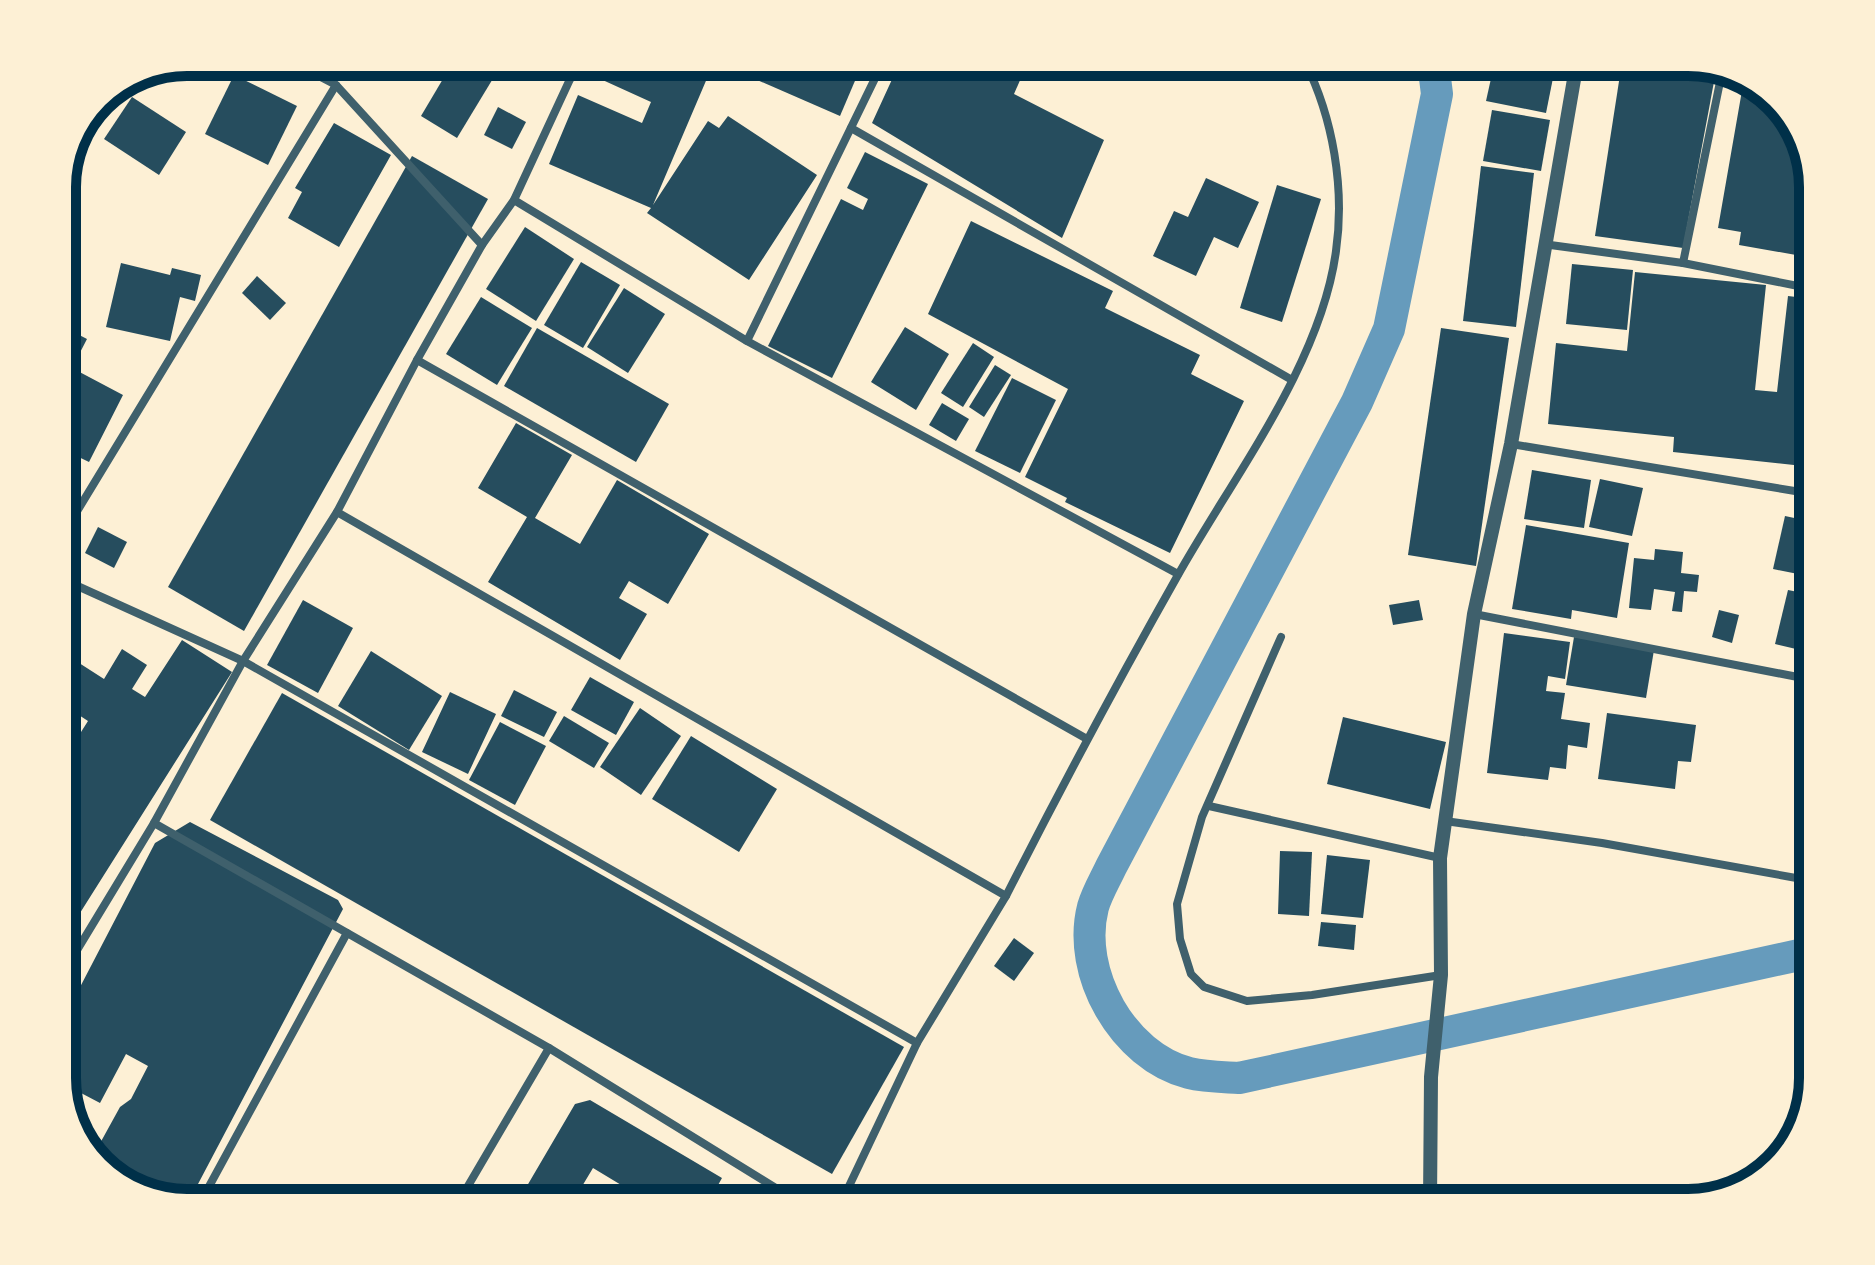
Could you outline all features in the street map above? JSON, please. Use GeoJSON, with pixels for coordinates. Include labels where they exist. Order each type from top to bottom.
{"type":"FeatureCollection","features":[{"type":"Feature","properties":{"kind":"street"},"geometry":{"type":"LineString","coordinates":[[319,76],[336,85],[482,245]]}},
{"type":"Feature","properties":{"kind":"street"},"geometry":{"type":"LineString","coordinates":[[566,76],[570,79]]}},
{"type":"Feature","properties":{"kind":"street"},"geometry":{"type":"LineString","coordinates":[[76,952],[154,823],[243,661],[337,512],[482,245],[514,200],[571,76]]}},
{"type":"Feature","properties":{"kind":"street"},"geometry":{"type":"LineString","coordinates":[[747,341],[876,76]]}},
{"type":"Feature","properties":{"kind":"street"},"geometry":{"type":"LineString","coordinates":[[848,1189],[917,1043],[1006,896],[1087,739],[1312,340],[1336,252],[1339,200],[1332,141],[1313,78],[1309,76]]}},
{"type":"Feature","properties":{"kind":"street"},"geometry":{"type":"LineString","coordinates":[[1430,1189],[1431,1077],[1441,975],[1440,858],[1474,614],[1511,444],[1543,244],[1574,76]]}},
{"type":"Feature","properties":{"kind":"street"},"geometry":{"type":"LineString","coordinates":[[1683,263],[1720,81]]}},
{"type":"Feature","properties":{"kind":"street"},"geometry":{"type":"LineString","coordinates":[[76,513],[336,85]]}},
{"type":"Feature","properties":{"kind":"street"},"geometry":{"type":"LineString","coordinates":[[851,128],[1292,380]]}},
{"type":"Feature","properties":{"kind":"street"},"geometry":{"type":"LineString","coordinates":[[514,200],[747,341],[1178,574]]}},
{"type":"Feature","properties":{"kind":"street"},"geometry":{"type":"LineString","coordinates":[[1543,244],[1683,263],[1799,286]]}},
{"type":"Feature","properties":{"kind":"street"},"geometry":{"type":"LineString","coordinates":[[417,360],[1087,739]]}},
{"type":"Feature","properties":{"kind":"street"},"geometry":{"type":"LineString","coordinates":[[1511,444],[1799,492]]}},
{"type":"Feature","properties":{"kind":"street"},"geometry":{"type":"LineString","coordinates":[[337,512],[1006,896]]}},
{"type":"Feature","properties":{"kind":"street"},"geometry":{"type":"LineString","coordinates":[[76,585],[243,661],[917,1043]]}},
{"type":"Feature","properties":{"kind":"street"},"geometry":{"type":"LineString","coordinates":[[1474,614],[1799,677]]}},
{"type":"Feature","properties":{"kind":"street"},"geometry":{"type":"LineString","coordinates":[[1281,637],[1202,817],[1177,904],[1180,939],[1191,974],[1204,987],[1247,1001],[1312,995],[1441,975]]}},
{"type":"Feature","properties":{"kind":"street"},"geometry":{"type":"LineString","coordinates":[[1209,806],[1440,858]]}},
{"type":"Feature","properties":{"kind":"street"},"geometry":{"type":"LineString","coordinates":[[1445,821],[1602,843],[1799,878]]}},
{"type":"Feature","properties":{"kind":"street"},"geometry":{"type":"LineString","coordinates":[[154,823],[549,1048],[777,1189]]}},
{"type":"Feature","properties":{"kind":"street"},"geometry":{"type":"LineString","coordinates":[[208,1189],[347,933]]}},
{"type":"Feature","properties":{"kind":"street"},"geometry":{"type":"LineString","coordinates":[[466,1189],[549,1048]]}},
{"type":"Feature","properties":{"kind":"building"},"geometry":{"type":"Polygon","coordinates":[[[234,76],[297,106],[268,165],[205,134],[234,76]]]}},
{"type":"Feature","properties":{"kind":"building"},"geometry":{"type":"Polygon","coordinates":[[[445,76],[495,76],[457,138],[421,116],[445,76]]]}},
{"type":"Feature","properties":{"kind":"building"},"geometry":{"type":"Polygon","coordinates":[[[708,76],[653,205],[708,121],[719,128],[728,116],[817,175],[749,280],[647,213],[651,208],[549,164],[578,95],[642,123],[651,102],[596,77],[708,76]]]}},
{"type":"Feature","properties":{"kind":"building"},"geometry":{"type":"Polygon","coordinates":[[[748,76],[857,76],[840,116],[748,76]]]}},
{"type":"Feature","properties":{"kind":"building"},"geometry":{"type":"Polygon","coordinates":[[[894,76],[1022,76],[1014,94],[1104,140],[1062,238],[872,123],[894,76]]]}},
{"type":"Feature","properties":{"kind":"building"},"geometry":{"type":"Polygon","coordinates":[[[1492,76],[1553,78],[1546,113],[1486,101],[1492,76]]]}},
{"type":"Feature","properties":{"kind":"building"},"geometry":{"type":"Polygon","coordinates":[[[1620,76],[1688,76],[1714,80],[1683,248],[1595,236],[1620,76]]]}},
{"type":"Feature","properties":{"kind":"building"},"geometry":{"type":"Polygon","coordinates":[[[1742,90],[1771,114],[1788,138],[1793,152],[1799,187],[1799,256],[1739,245],[1741,232],[1718,228],[1742,90]]]}},
{"type":"Feature","properties":{"kind":"building"},"geometry":{"type":"Polygon","coordinates":[[[132,97],[186,132],[159,175],[104,139],[132,97]]]}},
{"type":"Feature","properties":{"kind":"building"},"geometry":{"type":"Polygon","coordinates":[[[498,107],[526,122],[512,149],[484,135],[498,107]]]}},
{"type":"Feature","properties":{"kind":"building"},"geometry":{"type":"Polygon","coordinates":[[[1492,110],[1550,120],[1541,171],[1483,161],[1492,110]]]}},
{"type":"Feature","properties":{"kind":"building"},"geometry":{"type":"Polygon","coordinates":[[[334,123],[391,155],[339,247],[288,218],[302,192],[295,188],[334,123]]]}},
{"type":"Feature","properties":{"kind":"building"},"geometry":{"type":"Polygon","coordinates":[[[865,152],[928,184],[832,378],[768,346],[841,199],[863,210],[868,199],[847,188],[865,152]]]}},
{"type":"Feature","properties":{"kind":"building"},"geometry":{"type":"Polygon","coordinates":[[[412,156],[488,199],[244,631],[168,587],[412,156]]]}},
{"type":"Feature","properties":{"kind":"building"},"geometry":{"type":"Polygon","coordinates":[[[1481,166],[1534,173],[1516,327],[1463,321],[1481,166]]]}},
{"type":"Feature","properties":{"kind":"building"},"geometry":{"type":"Polygon","coordinates":[[[1206,178],[1259,202],[1238,248],[1214,237],[1196,276],[1153,256],[1174,211],[1188,217],[1206,178]]]}},
{"type":"Feature","properties":{"kind":"building"},"geometry":{"type":"Polygon","coordinates":[[[1277,185],[1321,199],[1282,322],[1240,308],[1277,185]]]}},
{"type":"Feature","properties":{"kind":"building"},"geometry":{"type":"Polygon","coordinates":[[[971,221],[1113,291],[1105,308],[1200,355],[1191,374],[1244,401],[1170,553],[1065,502],[1067,498],[1025,477],[1068,389],[928,314],[971,221]]]}},
{"type":"Feature","properties":{"kind":"building"},"geometry":{"type":"Polygon","coordinates":[[[525,227],[574,259],[536,321],[486,289],[525,227]]]}},
{"type":"Feature","properties":{"kind":"building"},"geometry":{"type":"Polygon","coordinates":[[[581,262],[620,285],[583,348],[544,325],[581,262]]]}},
{"type":"Feature","properties":{"kind":"building"},"geometry":{"type":"Polygon","coordinates":[[[121,263],[170,275],[172,268],[201,275],[195,301],[180,297],[170,341],[106,327],[121,263]]]}},
{"type":"Feature","properties":{"kind":"building"},"geometry":{"type":"Polygon","coordinates":[[[1572,264],[1633,270],[1627,330],[1566,324],[1572,264]]]}},
{"type":"Feature","properties":{"kind":"building"},"geometry":{"type":"Polygon","coordinates":[[[1635,272],[1766,285],[1755,390],[1777,392],[1788,296],[1799,297],[1799,466],[1673,452],[1674,437],[1548,424],[1556,343],[1627,351],[1635,272]]]}},
{"type":"Feature","properties":{"kind":"building"},"geometry":{"type":"Polygon","coordinates":[[[257,276],[286,303],[270,320],[242,293],[257,276]]]}},
{"type":"Feature","properties":{"kind":"building"},"geometry":{"type":"Polygon","coordinates":[[[624,288],[665,314],[628,373],[587,347],[624,288]]]}},
{"type":"Feature","properties":{"kind":"building"},"geometry":{"type":"Polygon","coordinates":[[[481,297],[532,328],[497,385],[446,354],[481,297]]]}},
{"type":"Feature","properties":{"kind":"building"},"geometry":{"type":"Polygon","coordinates":[[[905,327],[949,354],[916,410],[871,382],[905,327]]]}},
{"type":"Feature","properties":{"kind":"building"},"geometry":{"type":"Polygon","coordinates":[[[537,328],[669,404],[636,462],[504,386],[537,328]]]}},
{"type":"Feature","properties":{"kind":"building"},"geometry":{"type":"Polygon","coordinates":[[[1441,328],[1509,338],[1476,566],[1408,555],[1441,328]]]}},
{"type":"Feature","properties":{"kind":"building"},"geometry":{"type":"Polygon","coordinates":[[[76,333],[87,339],[76,360],[76,333]]]}},
{"type":"Feature","properties":{"kind":"building"},"geometry":{"type":"Polygon","coordinates":[[[973,343],[994,357],[963,407],[941,393],[973,343]]]}},
{"type":"Feature","properties":{"kind":"building"},"geometry":{"type":"Polygon","coordinates":[[[995,365],[1011,375],[984,417],[969,407],[995,365]]]}},
{"type":"Feature","properties":{"kind":"building"},"geometry":{"type":"Polygon","coordinates":[[[76,370],[123,395],[89,462],[76,456],[76,370]]]}},
{"type":"Feature","properties":{"kind":"building"},"geometry":{"type":"Polygon","coordinates":[[[1012,378],[1056,400],[1020,473],[975,451],[1012,378]]]}},
{"type":"Feature","properties":{"kind":"building"},"geometry":{"type":"Polygon","coordinates":[[[942,403],[969,419],[956,441],[929,425],[942,403]]]}},
{"type":"Feature","properties":{"kind":"building"},"geometry":{"type":"Polygon","coordinates":[[[516,423],[572,455],[535,518],[580,544],[617,480],[709,534],[668,604],[629,581],[619,598],[647,614],[620,660],[488,582],[527,517],[478,488],[516,423]]]}},
{"type":"Feature","properties":{"kind":"building"},"geometry":{"type":"Polygon","coordinates":[[[1532,470],[1591,480],[1584,528],[1524,519],[1532,470]]]}},
{"type":"Feature","properties":{"kind":"building"},"geometry":{"type":"Polygon","coordinates":[[[1600,479],[1643,488],[1632,536],[1589,527],[1600,479]]]}},
{"type":"Feature","properties":{"kind":"building"},"geometry":{"type":"Polygon","coordinates":[[[1785,516],[1799,519],[1799,574],[1773,569],[1785,516]]]}},
{"type":"Feature","properties":{"kind":"building"},"geometry":{"type":"Polygon","coordinates":[[[1526,525],[1629,543],[1617,618],[1572,610],[1571,619],[1512,609],[1526,525]]]}},
{"type":"Feature","properties":{"kind":"building"},"geometry":{"type":"Polygon","coordinates":[[[98,527],[127,542],[114,568],[85,553],[98,527]]]}},
{"type":"Feature","properties":{"kind":"building"},"geometry":{"type":"Polygon","coordinates":[[[1655,549],[1683,552],[1681,573],[1699,575],[1697,592],[1684,591],[1682,612],[1672,611],[1675,592],[1654,589],[1651,610],[1629,608],[1634,558],[1654,560],[1655,549]]]}},
{"type":"Feature","properties":{"kind":"building"},"geometry":{"type":"Polygon","coordinates":[[[1788,590],[1799,592],[1799,650],[1775,644],[1788,590]]]}},
{"type":"Feature","properties":{"kind":"building"},"geometry":{"type":"Polygon","coordinates":[[[303,600],[353,628],[318,693],[267,665],[303,600]]]}},
{"type":"Feature","properties":{"kind":"building"},"geometry":{"type":"Polygon","coordinates":[[[1419,600],[1423,620],[1393,625],[1389,605],[1419,600]]]}},
{"type":"Feature","properties":{"kind":"building"},"geometry":{"type":"Polygon","coordinates":[[[1719,610],[1739,615],[1732,643],[1712,637],[1719,610]]]}},
{"type":"Feature","properties":{"kind":"building"},"geometry":{"type":"Polygon","coordinates":[[[1504,633],[1570,642],[1565,679],[1548,676],[1546,691],[1565,693],[1561,719],[1590,723],[1587,748],[1568,745],[1566,769],[1550,767],[1548,780],[1487,773],[1504,633]]]}},
{"type":"Feature","properties":{"kind":"building"},"geometry":{"type":"Polygon","coordinates":[[[1574,637],[1654,650],[1646,698],[1566,685],[1574,637]]]}},
{"type":"Feature","properties":{"kind":"building"},"geometry":{"type":"Polygon","coordinates":[[[182,640],[232,672],[76,919],[76,740],[88,721],[76,713],[76,661],[104,679],[122,649],[147,665],[132,689],[145,697],[182,640]]]}},
{"type":"Feature","properties":{"kind":"building"},"geometry":{"type":"Polygon","coordinates":[[[371,651],[442,696],[409,750],[338,706],[371,651]]]}},
{"type":"Feature","properties":{"kind":"building"},"geometry":{"type":"Polygon","coordinates":[[[590,677],[634,702],[616,735],[571,710],[590,677]]]}},
{"type":"Feature","properties":{"kind":"building"},"geometry":{"type":"Polygon","coordinates":[[[514,690],[557,712],[544,737],[501,716],[514,690]]]}},
{"type":"Feature","properties":{"kind":"building"},"geometry":{"type":"Polygon","coordinates":[[[450,692],[496,714],[468,774],[422,752],[450,692]]]}},
{"type":"Feature","properties":{"kind":"building"},"geometry":{"type":"Polygon","coordinates":[[[282,693],[904,1047],[832,1174],[210,820],[282,693]]]}},
{"type":"Feature","properties":{"kind":"building"},"geometry":{"type":"Polygon","coordinates":[[[640,708],[681,736],[641,795],[600,767],[640,708]]]}},
{"type":"Feature","properties":{"kind":"building"},"geometry":{"type":"Polygon","coordinates":[[[1607,713],[1696,725],[1691,762],[1678,761],[1675,789],[1598,779],[1607,713]]]}},
{"type":"Feature","properties":{"kind":"building"},"geometry":{"type":"Polygon","coordinates":[[[564,716],[609,743],[594,768],[549,741],[564,716]]]}},
{"type":"Feature","properties":{"kind":"building"},"geometry":{"type":"Polygon","coordinates":[[[1343,717],[1446,742],[1430,809],[1327,784],[1343,717]]]}},
{"type":"Feature","properties":{"kind":"building"},"geometry":{"type":"Polygon","coordinates":[[[500,722],[546,746],[515,805],[469,780],[500,722]]]}},
{"type":"Feature","properties":{"kind":"building"},"geometry":{"type":"Polygon","coordinates":[[[691,736],[777,789],[739,852],[652,799],[691,736]]]}},
{"type":"Feature","properties":{"kind":"building"},"geometry":{"type":"Polygon","coordinates":[[[190,822],[338,900],[343,909],[195,1189],[173,1188],[138,1178],[99,1145],[120,1107],[131,1099],[148,1066],[126,1054],[100,1103],[77,1091],[76,1085],[76,995],[155,843],[190,822]]]}},
{"type":"Feature","properties":{"kind":"building"},"geometry":{"type":"Polygon","coordinates":[[[1280,851],[1312,852],[1309,916],[1278,914],[1280,851]]]}},
{"type":"Feature","properties":{"kind":"building"},"geometry":{"type":"Polygon","coordinates":[[[1327,855],[1370,860],[1363,918],[1321,914],[1327,855]]]}},
{"type":"Feature","properties":{"kind":"building"},"geometry":{"type":"Polygon","coordinates":[[[1321,922],[1356,925],[1354,950],[1318,946],[1321,922]]]}},
{"type":"Feature","properties":{"kind":"building"},"geometry":{"type":"Polygon","coordinates":[[[1014,938],[1034,953],[1014,981],[994,966],[1014,938]]]}},
{"type":"Feature","properties":{"kind":"building"},"geometry":{"type":"Polygon","coordinates":[[[590,1100],[722,1178],[716,1189],[628,1189],[593,1168],[580,1189],[525,1189],[575,1104],[590,1100]]]}},
{"type":"Feature","properties":{"kind":"waterway"},"geometry":{"type":"LineString","coordinates":[[1435,76],[1437,94],[1389,329],[1357,402],[1099,892],[1093,907],[1090,932],[1092,958],[1099,984],[1125,1030],[1165,1064],[1189,1073],[1239,1078],[1799,955]]}}]}
